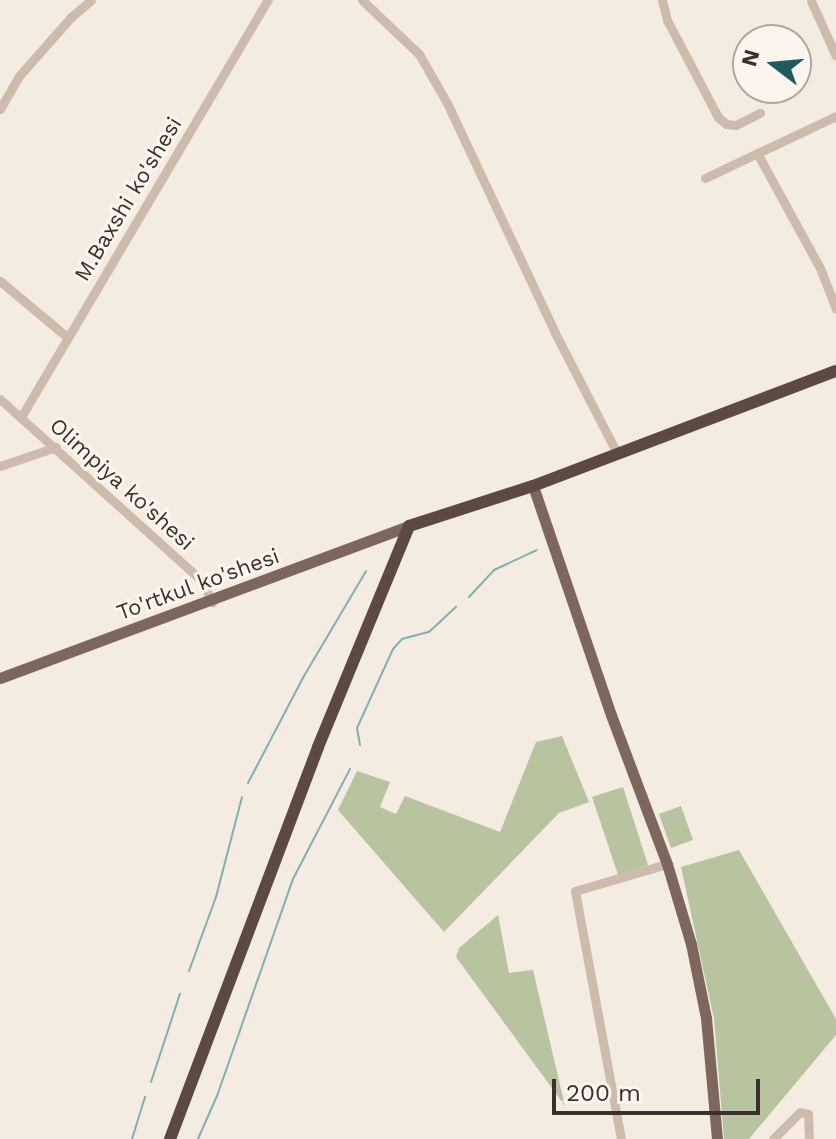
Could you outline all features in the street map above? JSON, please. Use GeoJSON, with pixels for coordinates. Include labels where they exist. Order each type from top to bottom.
{"type":"FeatureCollection","features":[{"type":"Feature","properties":{"kind":"highway"},"geometry":{"type":"LineString","coordinates":[[170,1139],[318,747],[409,526],[533,486],[836,371]]}},
{"type":"Feature","properties":{"kind":"main road"},"geometry":{"type":"LineString","coordinates":[[533,486],[606,701],[667,864],[691,944],[706,1018],[717,1139]]}},
{"type":"Feature","properties":{"kind":"main road","name":"To'rtkul ko'shesi"},"geometry":{"type":"LineString","coordinates":[[0,678],[212,602],[409,526]]}},
{"type":"Feature","properties":{"kind":"street"},"geometry":{"type":"LineString","coordinates":[[0,109],[19,76],[71,17],[91,0]]}},
{"type":"Feature","properties":{"kind":"street","name":"M.Baxshi ko'shesi"},"geometry":{"type":"LineString","coordinates":[[21,417],[268,0]]}},
{"type":"Feature","properties":{"kind":"street"},"geometry":{"type":"LineString","coordinates":[[362,0],[419,54],[447,103],[555,333],[617,453]]}},
{"type":"Feature","properties":{"kind":"street"},"geometry":{"type":"LineString","coordinates":[[662,0],[667,20],[718,117],[726,124],[736,125],[760,113]]}},
{"type":"Feature","properties":{"kind":"street"},"geometry":{"type":"LineString","coordinates":[[811,1],[836,56]]}},
{"type":"Feature","properties":{"kind":"street"},"geometry":{"type":"LineString","coordinates":[[705,178],[836,116]]}},
{"type":"Feature","properties":{"kind":"street"},"geometry":{"type":"LineString","coordinates":[[757,153],[820,268],[836,309]]}},
{"type":"Feature","properties":{"kind":"street"},"geometry":{"type":"LineString","coordinates":[[0,281],[67,337]]}},
{"type":"Feature","properties":{"kind":"street","name":"Olimpiya ko'shesi"},"geometry":{"type":"LineString","coordinates":[[0,399],[201,580],[212,602]]}},
{"type":"Feature","properties":{"kind":"street"},"geometry":{"type":"LineString","coordinates":[[0,466],[56,447]]}},
{"type":"Feature","properties":{"kind":"street"},"geometry":{"type":"LineString","coordinates":[[621,1139],[575,891],[667,864]]}},
{"type":"Feature","properties":{"kind":"street"},"geometry":{"type":"LineString","coordinates":[[773,1139],[800,1112],[808,1114],[809,1139]]}},
{"type":"Feature","properties":{"kind":"green space"},"geometry":{"type":"Polygon","coordinates":[[[562,736],[589,802],[559,813],[444,932],[338,810],[357,771],[390,782],[380,807],[396,814],[405,796],[500,832],[536,742],[562,736]]]}},
{"type":"Feature","properties":{"kind":"green space"},"geometry":{"type":"Polygon","coordinates":[[[623,787],[648,865],[618,875],[592,797],[623,787]]]}},
{"type":"Feature","properties":{"kind":"green space"},"geometry":{"type":"Polygon","coordinates":[[[681,806],[693,840],[671,848],[659,814],[681,806]]]}},
{"type":"Feature","properties":{"kind":"green space"},"geometry":{"type":"Polygon","coordinates":[[[739,850],[836,1019],[836,1035],[749,1139],[724,1139],[714,1019],[681,867],[739,850]]]}},
{"type":"Feature","properties":{"kind":"green space"},"geometry":{"type":"Polygon","coordinates":[[[498,915],[509,973],[533,970],[565,1106],[456,957],[459,948],[498,915]]]}},
{"type":"Feature","properties":{"kind":"waterway"},"geometry":{"type":"LineString","coordinates":[[469,597],[494,570],[537,550]]}},
{"type":"Feature","properties":{"kind":"waterway"},"geometry":{"type":"LineString","coordinates":[[248,783],[304,676],[366,571]]}},
{"type":"Feature","properties":{"kind":"waterway"},"geometry":{"type":"LineString","coordinates":[[360,745],[357,728],[393,649],[402,639],[429,632],[456,607]]}},
{"type":"Feature","properties":{"kind":"waterway"},"geometry":{"type":"LineString","coordinates":[[198,1139],[217,1096],[293,879],[350,769]]}},
{"type":"Feature","properties":{"kind":"waterway"},"geometry":{"type":"LineString","coordinates":[[189,971],[216,897],[242,797]]}},
{"type":"Feature","properties":{"kind":"waterway"},"geometry":{"type":"LineString","coordinates":[[151,1082],[180,994]]}},
{"type":"Feature","properties":{"kind":"waterway"},"geometry":{"type":"LineString","coordinates":[[132,1139],[145,1097]]}}]}
